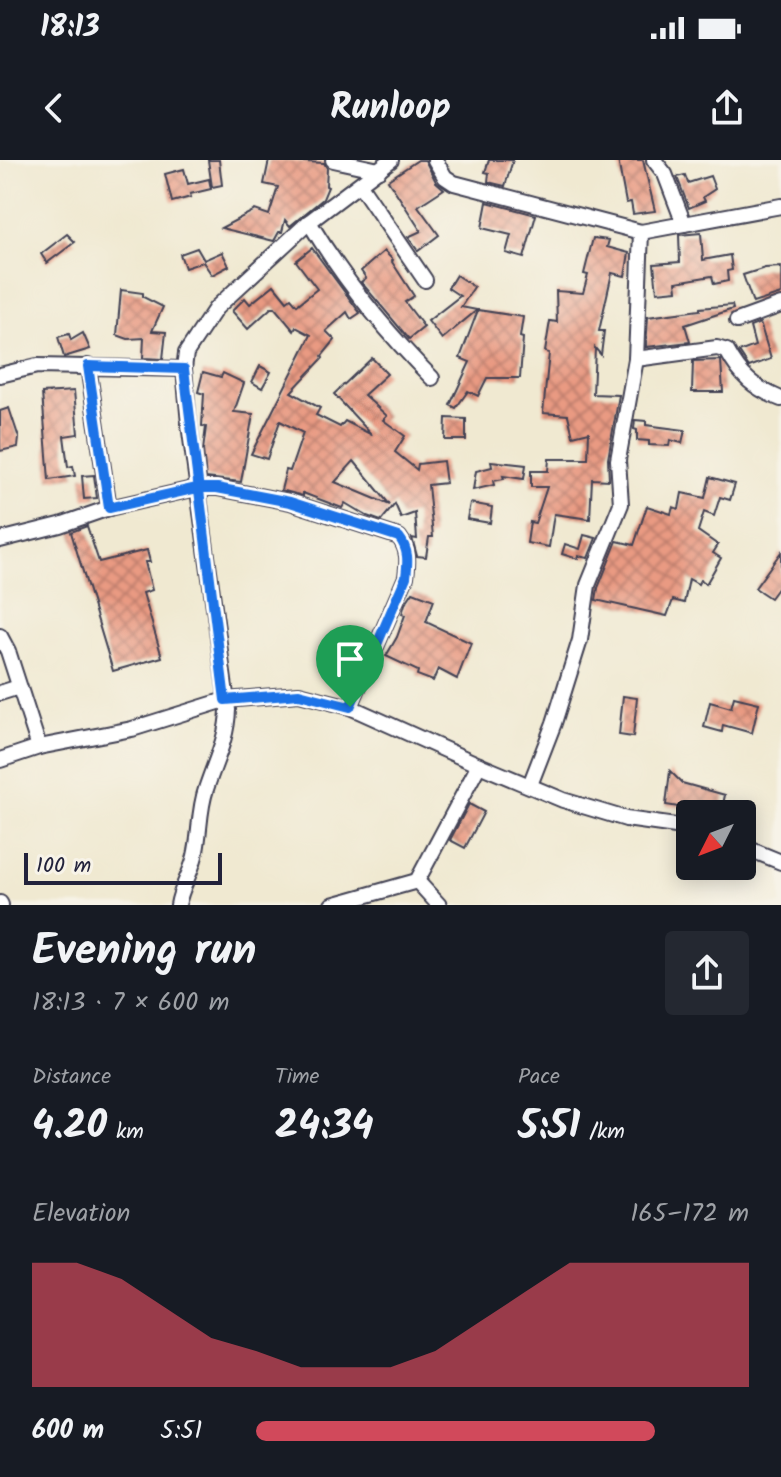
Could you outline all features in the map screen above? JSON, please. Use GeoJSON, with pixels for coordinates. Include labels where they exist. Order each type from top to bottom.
{"type":"FeatureCollection","features":[{"type":"Feature","properties":{"kind":"street"},"geometry":{"type":"LineString","coordinates":[[333,160],[385,165]]}},
{"type":"Feature","properties":{"kind":"street"},"geometry":{"type":"LineString","coordinates":[[435,160],[445,177],[454,183],[641,232],[781,206]]}},
{"type":"Feature","properties":{"kind":"street"},"geometry":{"type":"LineString","coordinates":[[654,160],[665,174],[684,224]]}},
{"type":"Feature","properties":{"kind":"street"},"geometry":{"type":"LineString","coordinates":[[178,905],[196,853],[205,791],[222,751],[228,710],[197,488],[184,369],[186,353],[216,308],[309,222],[385,165]]}},
{"type":"Feature","properties":{"kind":"street"},"geometry":{"type":"LineString","coordinates":[[360,185],[425,280]]}},
{"type":"Feature","properties":{"kind":"street"},"geometry":{"type":"LineString","coordinates":[[309,222],[366,308],[432,378]]}},
{"type":"Feature","properties":{"kind":"street"},"geometry":{"type":"LineString","coordinates":[[530,785],[554,723],[580,640],[588,585],[621,504],[618,460],[636,359],[641,232]]}},
{"type":"Feature","properties":{"kind":"street"},"geometry":{"type":"LineString","coordinates":[[737,321],[781,305]]}},
{"type":"Feature","properties":{"kind":"street"},"geometry":{"type":"LineString","coordinates":[[636,359],[717,348],[727,351],[740,374],[781,399]]}},
{"type":"Feature","properties":{"kind":"street"},"geometry":{"type":"LineString","coordinates":[[0,375],[37,366],[184,369]]}},
{"type":"Feature","properties":{"kind":"street"},"geometry":{"type":"LineString","coordinates":[[88,366],[109,508]]}},
{"type":"Feature","properties":{"kind":"street"},"geometry":{"type":"LineString","coordinates":[[0,540],[60,525],[109,508],[197,488],[217,488],[290,502],[399,537],[406,546],[406,577],[350,707]]}},
{"type":"Feature","properties":{"kind":"street"},"geometry":{"type":"LineString","coordinates":[[0,636],[39,747]]}},
{"type":"Feature","properties":{"kind":"street"},"geometry":{"type":"LineString","coordinates":[[0,693],[19,687]]}},
{"type":"Feature","properties":{"kind":"street"},"geometry":{"type":"LineString","coordinates":[[0,760],[39,747],[132,729],[225,700],[299,694],[350,707],[563,800],[626,819],[676,826]]}},
{"type":"Feature","properties":{"kind":"street"},"geometry":{"type":"LineString","coordinates":[[332,905],[417,881],[479,765]]}},
{"type":"Feature","properties":{"kind":"street"},"geometry":{"type":"LineString","coordinates":[[756,852],[781,862]]}},
{"type":"Feature","properties":{"kind":"street"},"geometry":{"type":"LineString","coordinates":[[417,881],[439,905]]}},
{"type":"Feature","properties":{"kind":"building"},"geometry":{"type":"Polygon","coordinates":[[[208,160],[219,160],[222,185],[212,187],[208,160]]]}},
{"type":"Feature","properties":{"kind":"building"},"geometry":{"type":"Polygon","coordinates":[[[269,160],[324,163],[328,187],[323,199],[290,226],[285,220],[282,232],[274,241],[221,228],[255,210],[269,215],[278,187],[264,184],[269,160]]]}},
{"type":"Feature","properties":{"kind":"building"},"geometry":{"type":"Polygon","coordinates":[[[418,160],[425,160],[436,182],[444,189],[418,206],[439,235],[418,251],[408,237],[421,231],[388,180],[418,160]]]}},
{"type":"Feature","properties":{"kind":"building"},"geometry":{"type":"Polygon","coordinates":[[[489,160],[513,160],[505,186],[488,182],[489,173],[485,172],[489,160]]]}},
{"type":"Feature","properties":{"kind":"building"},"geometry":{"type":"Polygon","coordinates":[[[618,160],[643,160],[655,211],[633,214],[631,202],[626,203],[618,160]]]}},
{"type":"Feature","properties":{"kind":"building"},"geometry":{"type":"Polygon","coordinates":[[[184,169],[188,184],[209,179],[211,189],[172,202],[165,174],[184,169]]]}},
{"type":"Feature","properties":{"kind":"building"},"geometry":{"type":"Polygon","coordinates":[[[685,175],[688,183],[710,176],[715,189],[703,197],[705,201],[689,208],[677,177],[685,175]]]}},
{"type":"Feature","properties":{"kind":"building"},"geometry":{"type":"Polygon","coordinates":[[[487,202],[536,215],[524,258],[506,253],[511,235],[482,228],[487,202]]]}},
{"type":"Feature","properties":{"kind":"building"},"geometry":{"type":"Polygon","coordinates":[[[701,233],[703,260],[730,255],[732,270],[727,271],[728,281],[714,284],[712,276],[676,282],[677,290],[657,292],[654,264],[680,262],[679,235],[701,233]]]}},
{"type":"Feature","properties":{"kind":"building"},"geometry":{"type":"Polygon","coordinates":[[[67,234],[75,242],[47,263],[41,254],[67,234]]]}},
{"type":"Feature","properties":{"kind":"building"},"geometry":{"type":"Polygon","coordinates":[[[593,238],[609,240],[607,247],[629,253],[625,276],[612,273],[599,331],[604,331],[601,355],[595,348],[593,394],[619,395],[608,459],[609,480],[592,479],[590,519],[554,514],[549,547],[527,543],[530,522],[535,523],[547,487],[531,487],[531,471],[548,471],[549,459],[588,459],[589,432],[573,436],[568,415],[543,413],[549,353],[545,352],[550,321],[557,322],[556,291],[583,293],[588,275],[584,274],[593,238]]]}},
{"type":"Feature","properties":{"kind":"building"},"geometry":{"type":"Polygon","coordinates":[[[197,248],[204,260],[222,252],[229,266],[212,275],[203,262],[185,268],[180,254],[197,248]]]}},
{"type":"Feature","properties":{"kind":"building"},"geometry":{"type":"Polygon","coordinates":[[[312,248],[360,313],[351,319],[347,312],[326,331],[335,340],[323,358],[291,392],[320,408],[316,415],[340,427],[345,421],[372,435],[334,394],[372,358],[387,374],[364,395],[387,416],[383,420],[405,436],[395,452],[417,470],[418,464],[443,461],[446,483],[428,485],[433,537],[429,537],[426,557],[417,556],[412,538],[417,539],[415,513],[401,518],[395,504],[381,521],[345,503],[342,508],[303,493],[303,496],[281,490],[286,470],[290,471],[303,433],[280,421],[267,459],[251,454],[311,335],[296,327],[294,331],[275,308],[271,308],[248,329],[232,311],[245,298],[250,304],[274,285],[287,301],[291,298],[297,305],[317,289],[296,261],[312,248]],[[354,461],[335,482],[390,505],[354,461]]]}},
{"type":"Feature","properties":{"kind":"building"},"geometry":{"type":"Polygon","coordinates":[[[384,251],[393,260],[414,296],[405,302],[424,327],[409,339],[361,282],[366,278],[361,271],[384,251]]]}},
{"type":"Feature","properties":{"kind":"building"},"geometry":{"type":"Polygon","coordinates":[[[781,267],[781,294],[753,303],[743,275],[781,267]]]}},
{"type":"Feature","properties":{"kind":"building"},"geometry":{"type":"Polygon","coordinates":[[[456,275],[474,287],[461,307],[477,310],[442,339],[428,321],[460,296],[448,288],[456,275]]]}},
{"type":"Feature","properties":{"kind":"building"},"geometry":{"type":"Polygon","coordinates":[[[121,290],[143,293],[143,297],[163,307],[152,331],[166,332],[163,359],[143,358],[144,338],[128,339],[117,335],[121,290]]]}},
{"type":"Feature","properties":{"kind":"building"},"geometry":{"type":"Polygon","coordinates":[[[732,305],[733,309],[685,325],[690,342],[646,347],[648,317],[732,305]]]}},
{"type":"Feature","properties":{"kind":"building"},"geometry":{"type":"Polygon","coordinates":[[[478,310],[523,317],[520,378],[487,378],[478,396],[468,391],[456,408],[450,405],[470,362],[460,358],[478,310]]]}},
{"type":"Feature","properties":{"kind":"building"},"geometry":{"type":"Polygon","coordinates":[[[760,323],[771,359],[749,367],[739,352],[755,346],[750,327],[760,323]]]}},
{"type":"Feature","properties":{"kind":"building"},"geometry":{"type":"Polygon","coordinates":[[[83,333],[90,349],[64,357],[58,337],[69,334],[71,340],[83,333]]]}},
{"type":"Feature","properties":{"kind":"building"},"geometry":{"type":"Polygon","coordinates":[[[721,360],[723,392],[692,392],[693,361],[721,360]]]}},
{"type":"Feature","properties":{"kind":"building"},"geometry":{"type":"Polygon","coordinates":[[[260,366],[271,372],[262,388],[252,382],[260,366]]]}},
{"type":"Feature","properties":{"kind":"building"},"geometry":{"type":"Polygon","coordinates":[[[203,372],[221,377],[223,373],[244,383],[234,412],[253,414],[241,482],[206,478],[203,450],[206,427],[202,426],[204,394],[198,392],[203,372]]]}},
{"type":"Feature","properties":{"kind":"building"},"geometry":{"type":"Polygon","coordinates":[[[74,391],[78,434],[64,436],[68,467],[73,466],[75,476],[49,480],[42,393],[74,391]]]}},
{"type":"Feature","properties":{"kind":"building"},"geometry":{"type":"Polygon","coordinates":[[[9,408],[19,438],[18,447],[0,451],[0,411],[9,408]]]}},
{"type":"Feature","properties":{"kind":"building"},"geometry":{"type":"Polygon","coordinates":[[[446,418],[466,419],[466,440],[445,440],[446,418]]]}},
{"type":"Feature","properties":{"kind":"building"},"geometry":{"type":"Polygon","coordinates":[[[635,420],[646,421],[646,425],[685,430],[682,443],[670,440],[669,446],[649,445],[649,441],[637,440],[635,420]]]}},
{"type":"Feature","properties":{"kind":"building"},"geometry":{"type":"Polygon","coordinates":[[[491,461],[526,465],[524,479],[503,476],[504,479],[493,481],[494,485],[473,490],[476,471],[492,467],[491,461]]]}},
{"type":"Feature","properties":{"kind":"building"},"geometry":{"type":"Polygon","coordinates":[[[94,475],[97,498],[84,499],[82,476],[94,475]]]}},
{"type":"Feature","properties":{"kind":"building"},"geometry":{"type":"Polygon","coordinates":[[[710,477],[735,484],[730,500],[720,497],[714,516],[704,512],[698,531],[718,545],[713,553],[721,558],[706,584],[689,579],[684,603],[673,600],[667,616],[596,600],[617,541],[634,545],[647,506],[671,514],[673,507],[679,509],[682,493],[705,498],[710,477]]]}},
{"type":"Feature","properties":{"kind":"building"},"geometry":{"type":"Polygon","coordinates":[[[470,503],[492,507],[490,523],[467,519],[470,503]]]}},
{"type":"Feature","properties":{"kind":"building"},"geometry":{"type":"Polygon","coordinates":[[[87,526],[99,562],[147,550],[150,562],[145,562],[152,590],[143,593],[162,657],[113,671],[71,532],[87,526]]]}},
{"type":"Feature","properties":{"kind":"building"},"geometry":{"type":"Polygon","coordinates":[[[584,535],[596,538],[588,558],[578,556],[578,559],[562,554],[565,544],[580,549],[584,535]]]}},
{"type":"Feature","properties":{"kind":"building"},"geometry":{"type":"Polygon","coordinates":[[[781,552],[781,583],[770,598],[755,588],[781,552]]]}},
{"type":"Feature","properties":{"kind":"building"},"geometry":{"type":"Polygon","coordinates":[[[413,592],[434,600],[426,622],[471,643],[457,679],[438,669],[433,681],[386,656],[397,637],[405,615],[402,614],[405,604],[413,592]]]}},
{"type":"Feature","properties":{"kind":"building"},"geometry":{"type":"Polygon","coordinates":[[[623,696],[637,698],[633,737],[619,735],[623,696]]]}},
{"type":"Feature","properties":{"kind":"building"},"geometry":{"type":"Polygon","coordinates":[[[734,697],[759,703],[752,733],[723,725],[722,732],[704,727],[710,702],[731,708],[734,697]]]}},
{"type":"Feature","properties":{"kind":"building"},"geometry":{"type":"Polygon","coordinates":[[[670,771],[682,783],[725,795],[724,800],[676,800],[676,807],[666,805],[670,771]]]}},
{"type":"Feature","properties":{"kind":"building"},"geometry":{"type":"Polygon","coordinates":[[[469,804],[484,812],[465,848],[450,840],[469,804]]]}},
{"type":"Feature","properties":{"kind":"route"},"geometry":{"type":"LineString","coordinates":[[350,707],[299,694],[225,700],[197,488],[189,424],[184,369],[88,366],[109,508],[197,488],[217,488],[290,502],[399,537],[406,546],[406,577],[350,707]]}}]}
